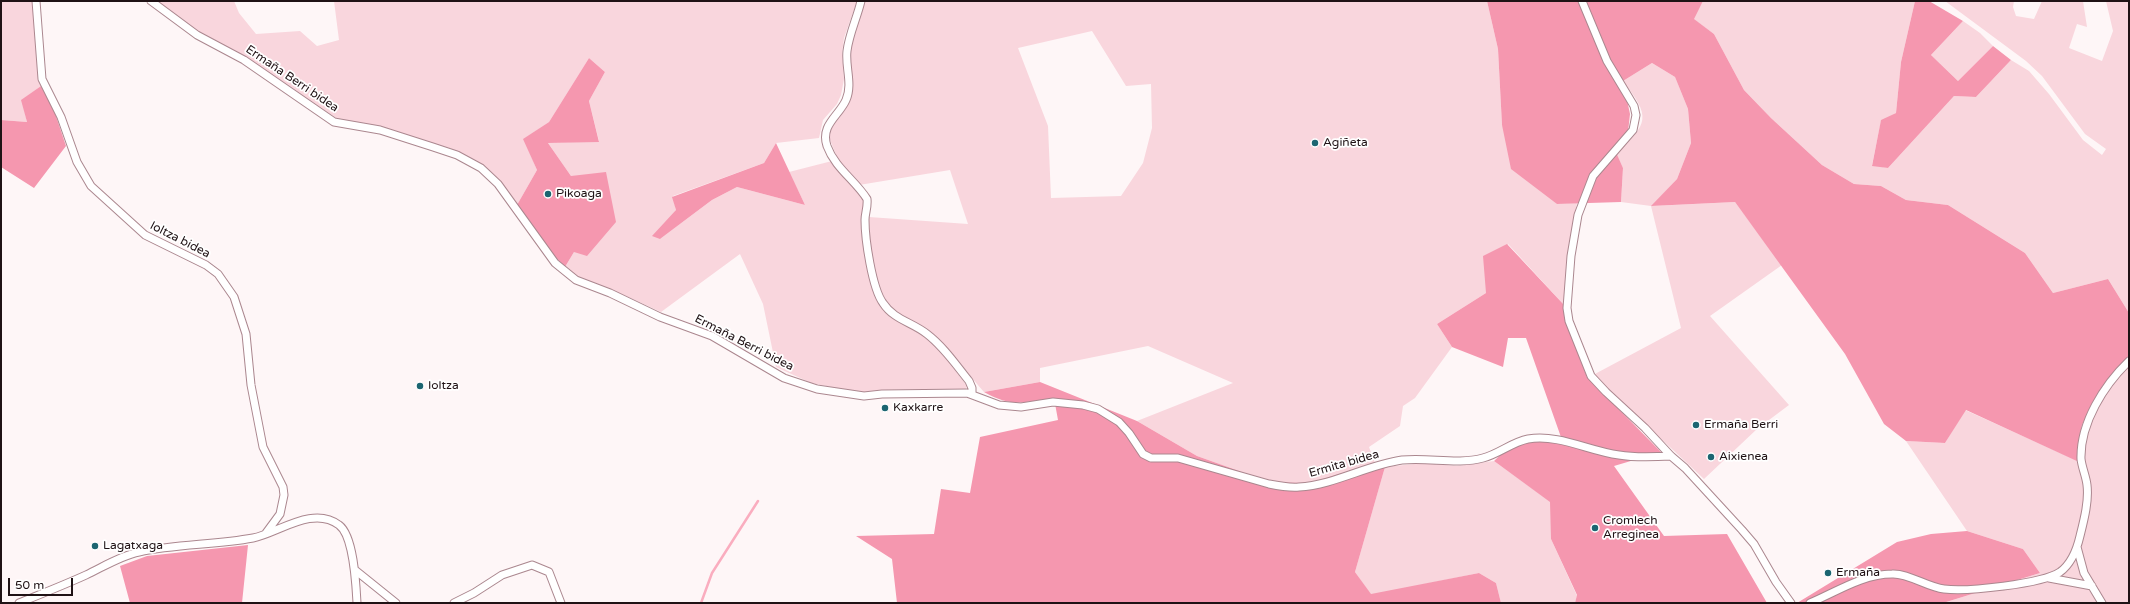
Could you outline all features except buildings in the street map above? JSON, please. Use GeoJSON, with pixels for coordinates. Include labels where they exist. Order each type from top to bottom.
{"type":"FeatureCollection","features":[{"type":"Feature","properties":{"kind":"street","name":"Ioltza bidea"},"geometry":{"type":"LineString","coordinates":[[36,1],[42,79],[61,117],[77,162],[91,186],[145,235],[206,265],[218,274],[234,297],[246,334],[251,385],[263,447],[283,488],[284,495],[280,514],[266,533]]}},
{"type":"Feature","properties":{"kind":"street","name":"Ermaña Berri bidea"},"geometry":{"type":"LineString","coordinates":[[151,1],[198,35],[244,60],[272,80],[292,91],[334,122],[374,128],[457,155],[481,168],[498,184],[555,263],[576,280],[610,293],[660,317],[712,336],[763,367],[803,385],[864,396],[882,394],[972,393]]}},
{"type":"Feature","properties":{"kind":"street"},"geometry":{"type":"LineString","coordinates":[[861,1],[846,53],[849,72],[847,99],[830,122],[827,130],[827,145],[838,165],[867,199],[865,220],[873,278],[883,303],[898,319],[918,328],[941,347],[969,382],[972,388],[972,393]]}},
{"type":"Feature","properties":{"kind":"street"},"geometry":{"type":"LineString","coordinates":[[1582,1],[1607,61],[1634,106],[1636,115],[1632,130],[1593,176],[1578,215],[1571,256],[1567,308],[1569,321],[1591,376],[1645,428],[1671,456],[1685,468],[1754,544],[1776,582],[1791,603]]}},
{"type":"Feature","properties":{"kind":"street"},"geometry":{"type":"LineString","coordinates":[[2049,578],[2066,567],[2077,547],[2087,499],[2087,486],[2081,460],[2085,430],[2102,396],[2129,361]]}},
{"type":"Feature","properties":{"kind":"street","name":"Ermita bidea"},"geometry":{"type":"LineString","coordinates":[[972,393],[999,405],[1020,407],[1054,402],[1083,405],[1098,409],[1119,422],[1129,433],[1143,454],[1151,458],[1178,458],[1269,484],[1284,486],[1298,487],[1315,484],[1400,460],[1456,461],[1483,458],[1518,441],[1540,438],[1572,442],[1619,455],[1644,457],[1671,456]]}},
{"type":"Feature","properties":{"kind":"street"},"geometry":{"type":"LineString","coordinates":[[19,603],[137,552],[190,544],[253,538],[301,520],[330,520],[340,525],[347,536],[355,570],[357,603]]}},
{"type":"Feature","properties":{"kind":"street"},"geometry":{"type":"LineString","coordinates":[[2077,547],[2084,573],[2102,603]]}},
{"type":"Feature","properties":{"kind":"street"},"geometry":{"type":"LineString","coordinates":[[454,603],[474,593],[502,575],[532,565],[549,572],[561,603]]}},
{"type":"Feature","properties":{"kind":"street"},"geometry":{"type":"LineString","coordinates":[[355,570],[396,603]]}},
{"type":"Feature","properties":{"kind":"street"},"geometry":{"type":"LineString","coordinates":[[1810,603],[1858,582],[1881,575],[1894,574],[1945,590],[1980,588],[2049,578],[2092,586]]}},
{"type":"Feature","properties":{"kind":"shaded area"},"geometry":{"type":"Polygon","coordinates":[[[1,1],[33,1],[41,86],[22,100],[27,122],[1,120],[1,1]]]}},
{"type":"Feature","properties":{"kind":"shaded area"},"geometry":{"type":"Polygon","coordinates":[[[155,1],[234,1],[239,13],[256,34],[300,31],[317,46],[339,40],[334,1],[857,1],[844,38],[842,53],[844,79],[841,95],[837,104],[823,120],[819,138],[776,143],[764,163],[673,196],[676,210],[660,239],[712,200],[737,187],[805,205],[789,172],[832,161],[861,193],[864,201],[862,217],[871,278],[876,296],[937,346],[967,386],[966,389],[884,390],[862,393],[811,383],[776,367],[763,304],[740,254],[661,312],[617,292],[578,277],[565,267],[574,252],[571,176],[548,143],[599,141],[589,101],[605,72],[589,58],[549,122],[524,139],[537,170],[517,205],[483,167],[452,149],[383,128],[339,120],[233,50],[207,38],[155,1]]]}},
{"type":"Feature","properties":{"kind":"shaded area"},"geometry":{"type":"Polygon","coordinates":[[[865,1],[1487,1],[1498,49],[1502,125],[1557,204],[1577,203],[1568,253],[1565,306],[1508,244],[1486,293],[1437,324],[1452,347],[1415,398],[1403,406],[1400,426],[1369,447],[1375,463],[1309,483],[1270,482],[1197,456],[1137,421],[1233,383],[1148,346],[1040,368],[1040,382],[984,392],[946,347],[900,316],[891,308],[884,297],[874,271],[870,242],[869,217],[968,224],[950,170],[859,185],[839,162],[830,140],[830,126],[844,110],[849,100],[849,51],[865,1]],[[1092,31],[1018,48],[1048,126],[1051,198],[1121,196],[1143,163],[1152,128],[1151,84],[1126,86],[1092,31]]]}},
{"type":"Feature","properties":{"kind":"shaded area"},"geometry":{"type":"Polygon","coordinates":[[[1487,1],[1703,1],[1694,19],[1714,34],[1744,90],[1771,118],[1822,165],[1854,184],[1881,186],[1906,200],[1948,205],[2025,253],[2053,293],[2108,279],[2129,313],[2129,356],[2095,398],[2082,425],[2079,444],[2079,462],[1966,410],[1945,443],[1906,441],[1884,424],[1845,354],[1735,202],[1651,206],[1677,179],[1691,143],[1688,109],[1675,77],[1652,63],[1623,81],[1630,114],[1628,132],[1614,148],[1623,168],[1621,202],[1557,204],[1511,169],[1502,125],[1498,49],[1487,1]]]}},
{"type":"Feature","properties":{"kind":"shaded area"},"geometry":{"type":"Polygon","coordinates":[[[1703,1],[1915,1],[1901,62],[1896,113],[1881,121],[1872,165],[1888,168],[1954,96],[1976,97],[2011,60],[2029,71],[2049,94],[2083,140],[2102,155],[2106,149],[2085,134],[2042,76],[2026,61],[1945,1],[2014,1],[2013,7],[2016,16],[2034,19],[2042,1],[2083,1],[2087,27],[2077,24],[2069,48],[2102,61],[2113,31],[2106,1],[2129,1],[2129,313],[2108,279],[2053,293],[2025,253],[1948,205],[1906,200],[1881,186],[1854,184],[1822,165],[1771,118],[1744,90],[1714,34],[1693,19],[1703,1]]]}},
{"type":"Feature","properties":{"kind":"shaded area"},"geometry":{"type":"Polygon","coordinates":[[[1915,1],[1929,1],[1963,21],[1931,55],[1958,81],[1993,46],[2011,60],[1976,97],[1954,96],[1888,168],[1872,166],[1881,120],[1896,113],[1901,62],[1915,1]]]}},
{"type":"Feature","properties":{"kind":"shaded area"},"geometry":{"type":"Polygon","coordinates":[[[1963,21],[1980,33],[1993,46],[1958,81],[1931,55],[1963,21]]]}},
{"type":"Feature","properties":{"kind":"shaded area"},"geometry":{"type":"Polygon","coordinates":[[[589,58],[605,72],[589,101],[599,142],[548,143],[571,176],[606,172],[616,222],[587,256],[574,252],[565,267],[546,247],[517,205],[537,170],[523,139],[549,122],[589,58]]]}},
{"type":"Feature","properties":{"kind":"shaded area"},"geometry":{"type":"Polygon","coordinates":[[[1652,63],[1675,77],[1688,109],[1691,143],[1677,179],[1652,206],[1735,202],[1782,265],[1710,316],[1789,405],[1757,429],[1704,479],[1593,375],[1681,328],[1651,206],[1621,202],[1623,168],[1616,154],[1635,135],[1640,127],[1642,119],[1642,112],[1638,103],[1623,81],[1652,63]]]}},
{"type":"Feature","properties":{"kind":"shaded area"},"geometry":{"type":"Polygon","coordinates":[[[41,86],[54,110],[66,146],[34,188],[1,167],[1,120],[27,122],[21,100],[41,86]]]}},
{"type":"Feature","properties":{"kind":"shaded area"},"geometry":{"type":"Polygon","coordinates":[[[776,143],[805,205],[737,187],[712,200],[660,239],[652,236],[676,210],[672,197],[764,163],[776,143]]]}},
{"type":"Feature","properties":{"kind":"shaded area"},"geometry":{"type":"Polygon","coordinates":[[[1507,244],[1565,306],[1566,323],[1587,377],[1661,452],[1614,466],[1664,536],[1727,534],[1767,603],[1575,603],[1577,595],[1551,539],[1550,502],[1494,461],[1516,440],[1562,440],[1526,338],[1508,338],[1503,367],[1452,347],[1437,324],[1486,293],[1483,256],[1507,244]]]}},
{"type":"Feature","properties":{"kind":"shaded area"},"geometry":{"type":"Polygon","coordinates":[[[2129,366],[2129,603],[1943,603],[2040,573],[2023,549],[1967,531],[1906,441],[1945,443],[1965,410],[2085,464],[2087,437],[2096,411],[2111,387],[2129,366]]]}},
{"type":"Feature","properties":{"kind":"shaded area"},"geometry":{"type":"Polygon","coordinates":[[[1040,382],[1137,421],[1197,456],[1270,482],[1309,483],[1375,463],[1385,467],[1355,572],[1371,594],[1479,573],[1496,583],[1501,603],[897,603],[892,559],[856,536],[934,534],[941,489],[970,493],[980,437],[1058,420],[1054,398],[1026,402],[1011,402],[994,397],[984,392],[1040,382]]]}},
{"type":"Feature","properties":{"kind":"shaded area"},"geometry":{"type":"Polygon","coordinates":[[[1494,461],[1551,502],[1551,539],[1577,596],[1575,603],[1501,603],[1496,583],[1479,573],[1371,595],[1355,572],[1385,467],[1423,463],[1457,466],[1494,461]]]}},
{"type":"Feature","properties":{"kind":"shaded area"},"geometry":{"type":"Polygon","coordinates":[[[1967,531],[2023,549],[2040,573],[1943,603],[1797,603],[1897,542],[1931,534],[1967,531]]]}},
{"type":"Feature","properties":{"kind":"shaded area"},"geometry":{"type":"Polygon","coordinates":[[[248,545],[242,603],[130,603],[120,566],[147,556],[248,545]]]}},
{"type":"Feature","properties":{"kind":"waterway"},"geometry":{"type":"LineString","coordinates":[[701,603],[712,573],[758,501]]}},
{"type":"Feature","properties":{"kind":"place","name":"Agiñeta"},"geometry":{"type":"Point","coordinates":[1315,143]}},
{"type":"Feature","properties":{"kind":"place","name":"Pikoaga"},"geometry":{"type":"Point","coordinates":[548,194]}},
{"type":"Feature","properties":{"kind":"place","name":"Ioltza"},"geometry":{"type":"Point","coordinates":[420,386]}},
{"type":"Feature","properties":{"kind":"place","name":"Kaxkarre"},"geometry":{"type":"Point","coordinates":[885,408]}},
{"type":"Feature","properties":{"kind":"place","name":"Ermaña Berri"},"geometry":{"type":"Point","coordinates":[1696,425]}},
{"type":"Feature","properties":{"kind":"place","name":"Aixienea"},"geometry":{"type":"Point","coordinates":[1711,457]}},
{"type":"Feature","properties":{"kind":"place","name":"Cromlech Arreginea"},"geometry":{"type":"Point","coordinates":[1595,528]}},
{"type":"Feature","properties":{"kind":"place","name":"Lagatxaga"},"geometry":{"type":"Point","coordinates":[95,546]}},
{"type":"Feature","properties":{"kind":"place","name":"Ermaña"},"geometry":{"type":"Point","coordinates":[1828,573]}}]}
